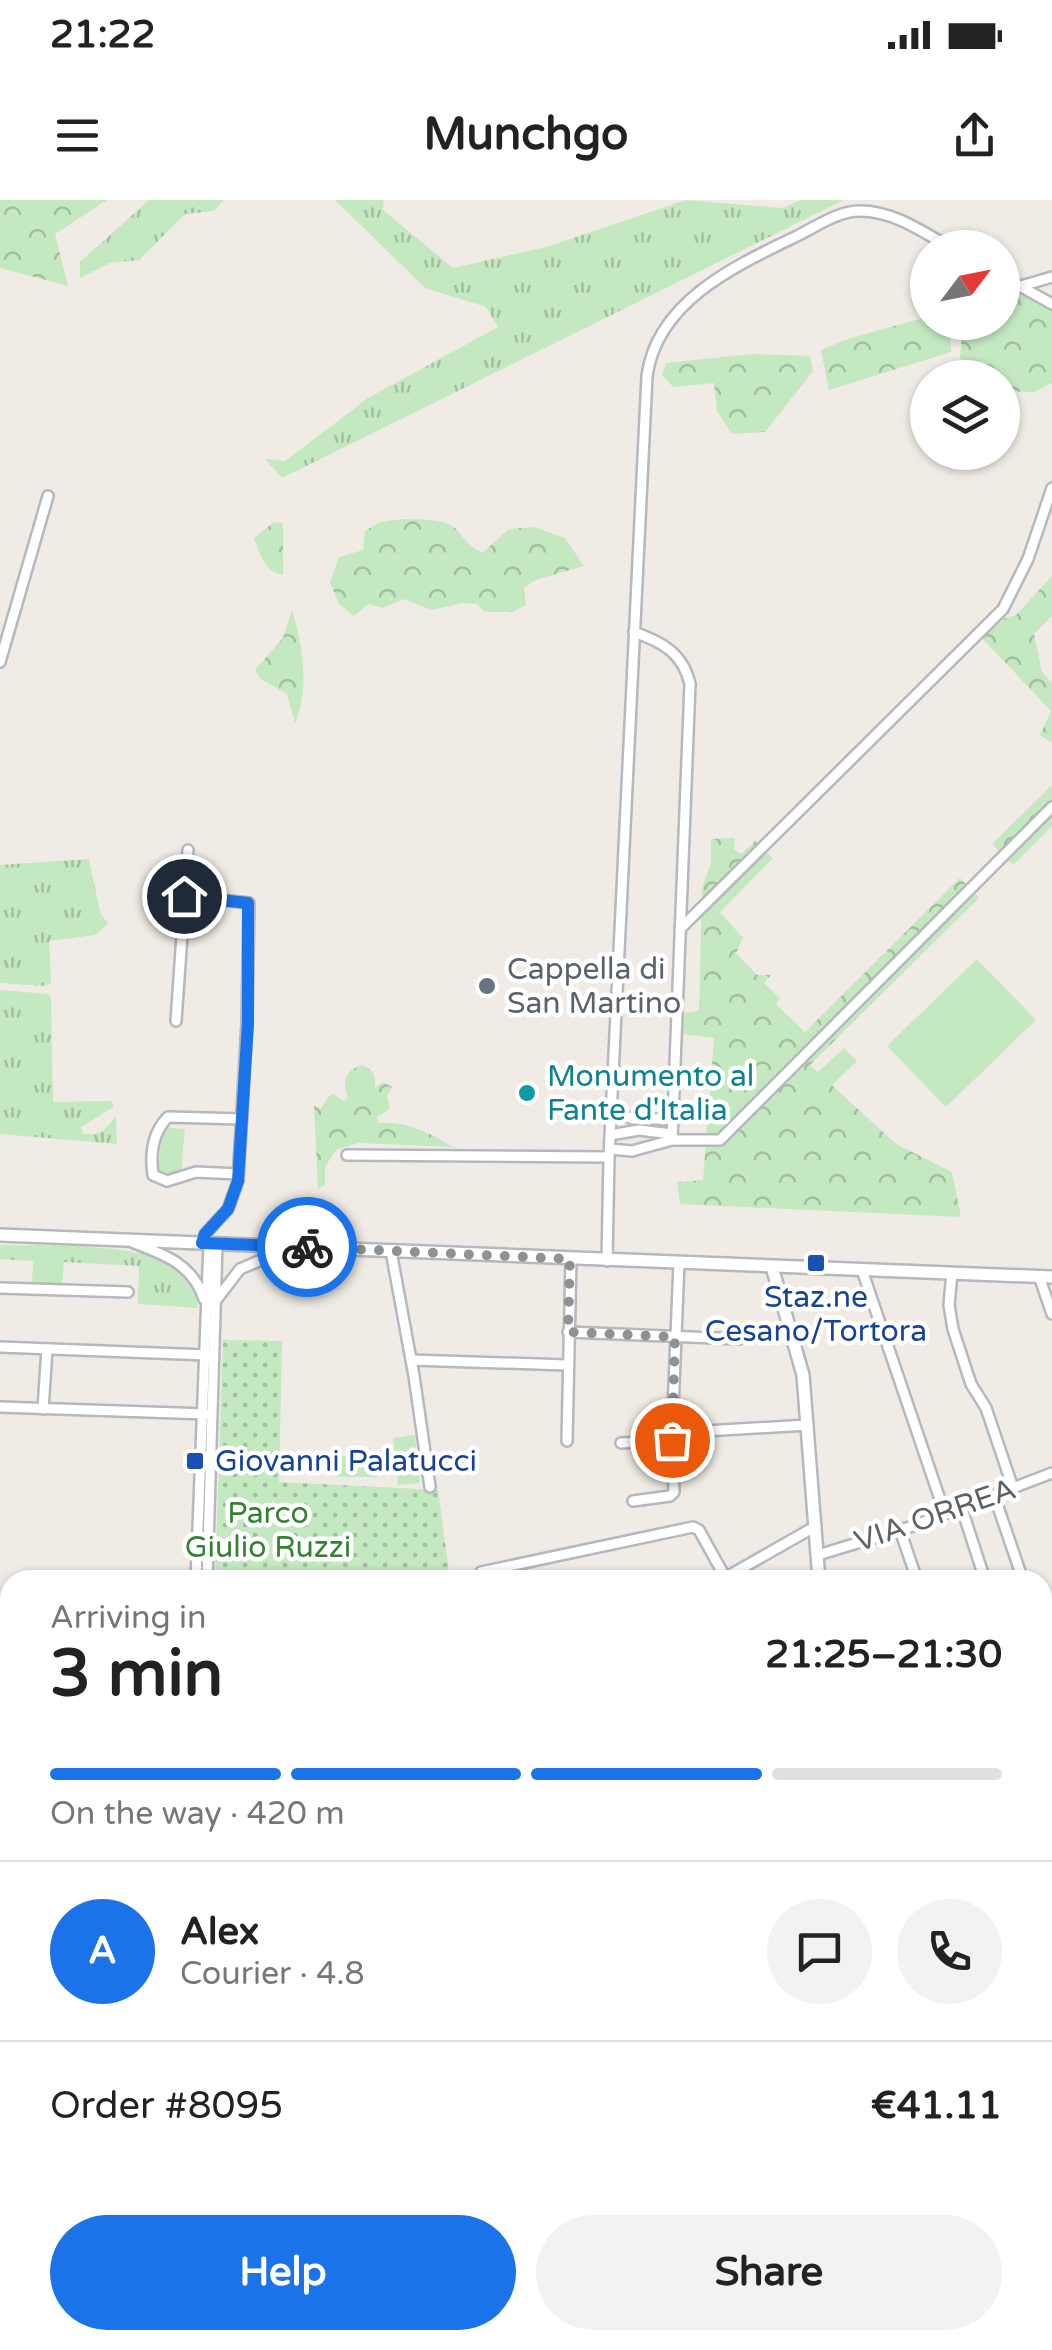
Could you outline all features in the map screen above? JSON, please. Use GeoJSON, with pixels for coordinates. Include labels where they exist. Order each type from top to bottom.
{"type":"FeatureCollection","features":[{"type":"Feature","properties":{"kind":"street"},"geometry":{"type":"LineString","coordinates":[[607,1260],[646,376],[654,348],[666,328],[728,270],[841,214],[866,211],[892,216],[918,230]]}},
{"type":"Feature","properties":{"kind":"street"},"geometry":{"type":"LineString","coordinates":[[1021,286],[1052,277]]}},
{"type":"Feature","properties":{"kind":"street"},"geometry":{"type":"LineString","coordinates":[[1021,286],[1052,304]]}},
{"type":"Feature","properties":{"kind":"street"},"geometry":{"type":"LineString","coordinates":[[680,929],[1003,609],[1028,559],[1052,488]]}},
{"type":"Feature","properties":{"kind":"street"},"geometry":{"type":"LineString","coordinates":[[0,662],[48,496]]}},
{"type":"Feature","properties":{"kind":"street"},"geometry":{"type":"LineString","coordinates":[[634,632],[673,651],[690,684],[672,1137]]}},
{"type":"Feature","properties":{"kind":"street"},"geometry":{"type":"LineString","coordinates":[[610,1135],[638,1130],[720,1140],[1052,807]]}},
{"type":"Feature","properties":{"kind":"street"},"geometry":{"type":"LineString","coordinates":[[176,1021],[188,850]]}},
{"type":"Feature","properties":{"kind":"street"},"geometry":{"type":"LineString","coordinates":[[184,896],[248,903],[238,1174],[233,1200],[205,1234],[210,1243],[212,1304],[207,1570]]}},
{"type":"Feature","properties":{"kind":"street"},"geometry":{"type":"LineString","coordinates":[[612,1111],[633,1118],[673,1118]]}},
{"type":"Feature","properties":{"kind":"street"},"geometry":{"type":"LineString","coordinates":[[238,1174],[196,1172],[168,1180],[153,1176],[152,1166],[155,1132],[168,1118],[242,1119]]}},
{"type":"Feature","properties":{"kind":"street"},"geometry":{"type":"LineString","coordinates":[[347,1155],[610,1153],[632,1151],[672,1137]]}},
{"type":"Feature","properties":{"kind":"street"},"geometry":{"type":"LineString","coordinates":[[0,1235],[1046,1276],[1052,1314]]}},
{"type":"Feature","properties":{"kind":"street"},"geometry":{"type":"LineString","coordinates":[[126,1240],[184,1266],[212,1304]]}},
{"type":"Feature","properties":{"kind":"street"},"geometry":{"type":"LineString","coordinates":[[212,1304],[240,1269],[292,1247]]}},
{"type":"Feature","properties":{"kind":"street"},"geometry":{"type":"LineString","coordinates":[[391,1251],[430,1487]]}},
{"type":"Feature","properties":{"kind":"street"},"geometry":{"type":"LineString","coordinates":[[567,1441],[570,1259]]}},
{"type":"Feature","properties":{"kind":"street"},"geometry":{"type":"LineString","coordinates":[[633,1501],[674,1494],[672,1440],[679,1263]]}},
{"type":"Feature","properties":{"kind":"street"},"geometry":{"type":"LineString","coordinates":[[772,1267],[802,1367],[819,1570]]}},
{"type":"Feature","properties":{"kind":"street"},"geometry":{"type":"LineString","coordinates":[[862,1270],[945,1514]]}},
{"type":"Feature","properties":{"kind":"street"},"geometry":{"type":"LineString","coordinates":[[952,1273],[949,1305],[953,1328],[971,1384],[986,1408],[1012,1488]]}},
{"type":"Feature","properties":{"kind":"street"},"geometry":{"type":"LineString","coordinates":[[0,1288],[128,1292]]}},
{"type":"Feature","properties":{"kind":"street"},"geometry":{"type":"LineString","coordinates":[[568,1332],[739,1339]]}},
{"type":"Feature","properties":{"kind":"street"},"geometry":{"type":"LineString","coordinates":[[0,1347],[210,1355]]}},
{"type":"Feature","properties":{"kind":"street"},"geometry":{"type":"LineString","coordinates":[[43,1409],[48,1349]]}},
{"type":"Feature","properties":{"kind":"street"},"geometry":{"type":"LineString","coordinates":[[411,1360],[566,1365]]}},
{"type":"Feature","properties":{"kind":"street"},"geometry":{"type":"LineString","coordinates":[[0,1407],[208,1414]]}},
{"type":"Feature","properties":{"kind":"street"},"geometry":{"type":"LineString","coordinates":[[197,1570],[208,1414]]}},
{"type":"Feature","properties":{"kind":"street"},"geometry":{"type":"LineString","coordinates":[[704,1432],[808,1425]]}},
{"type":"Feature","properties":{"kind":"street"},"geometry":{"type":"LineString","coordinates":[[621,1443],[672,1440]]}},
{"type":"Feature","properties":{"kind":"street","name":"VIA ORREA"},"geometry":{"type":"LineString","coordinates":[[818,1554],[900,1530],[1052,1475]]}},
{"type":"Feature","properties":{"kind":"street"},"geometry":{"type":"LineString","coordinates":[[994,1496],[1020,1570]]}},
{"type":"Feature","properties":{"kind":"street"},"geometry":{"type":"LineString","coordinates":[[962,1508],[982,1570]]}},
{"type":"Feature","properties":{"kind":"street"},"geometry":{"type":"LineString","coordinates":[[739,1570],[816,1526]]}},
{"type":"Feature","properties":{"kind":"street"},"geometry":{"type":"LineString","coordinates":[[505,1570],[693,1527],[718,1570]]}},
{"type":"Feature","properties":{"kind":"street"},"geometry":{"type":"LineString","coordinates":[[900,1530],[914,1570]]}},
{"type":"Feature","properties":{"kind":"green space"},"geometry":{"type":"Polygon","coordinates":[[[0,200],[107,200],[55,234],[68,286],[0,268],[0,200]]]}},
{"type":"Feature","properties":{"kind":"green space"},"geometry":{"type":"Polygon","coordinates":[[[149,200],[224,200],[214,211],[185,214],[139,260],[110,263],[80,278],[80,262],[149,200]]]}},
{"type":"Feature","properties":{"kind":"green space"},"geometry":{"type":"Polygon","coordinates":[[[335,200],[384,200],[383,210],[453,268],[546,247],[686,200],[783,208],[801,200],[844,200],[282,478],[265,459],[285,461],[368,398],[498,327],[486,307],[425,288],[335,200]]]}},
{"type":"Feature","properties":{"kind":"green space"},"geometry":{"type":"Polygon","coordinates":[[[1020,294],[1052,310],[1052,383],[1034,392],[1020,392],[1020,360],[960,358],[962,340],[1020,340],[1020,294]]]}},
{"type":"Feature","properties":{"kind":"green space"},"geometry":{"type":"Polygon","coordinates":[[[910,322],[910,340],[950,340],[951,352],[910,360],[910,365],[829,390],[821,350],[910,322]]]}},
{"type":"Feature","properties":{"kind":"green space"},"geometry":{"type":"Polygon","coordinates":[[[752,354],[810,356],[813,371],[765,432],[732,434],[717,411],[714,383],[673,387],[662,375],[666,363],[752,354]]]}},
{"type":"Feature","properties":{"kind":"green space"},"geometry":{"type":"Polygon","coordinates":[[[402,519],[447,523],[482,553],[509,529],[534,527],[565,538],[584,566],[536,580],[524,588],[526,605],[512,612],[485,612],[477,604],[462,603],[432,610],[403,599],[383,608],[368,604],[354,616],[339,604],[330,582],[339,557],[363,550],[365,531],[380,522],[402,519]]]}},
{"type":"Feature","properties":{"kind":"green space"},"geometry":{"type":"Polygon","coordinates":[[[274,522],[283,523],[283,575],[267,566],[254,538],[274,522]]]}},
{"type":"Feature","properties":{"kind":"green space"},"geometry":{"type":"Polygon","coordinates":[[[1052,576],[1052,616],[1034,634],[1042,672],[1052,683],[1052,743],[1040,735],[1051,711],[981,637],[1002,619],[1016,615],[1052,576]]]}},
{"type":"Feature","properties":{"kind":"green space"},"geometry":{"type":"Polygon","coordinates":[[[292,610],[303,667],[300,710],[295,723],[287,694],[262,680],[255,670],[283,638],[292,610]]]}},
{"type":"Feature","properties":{"kind":"green space"},"geometry":{"type":"Polygon","coordinates":[[[1052,785],[1052,826],[1013,865],[992,844],[1052,785]]]}},
{"type":"Feature","properties":{"kind":"green space"},"geometry":{"type":"Polygon","coordinates":[[[735,838],[734,849],[741,854],[755,841],[773,858],[720,912],[743,938],[736,953],[757,975],[771,975],[764,983],[780,998],[776,1004],[805,1032],[960,878],[979,898],[810,1065],[896,1144],[952,1172],[961,1217],[680,1204],[677,1182],[703,1180],[714,1038],[683,1034],[684,1013],[699,1011],[702,888],[711,863],[711,839],[735,838]]]}},
{"type":"Feature","properties":{"kind":"green space"},"geometry":{"type":"Polygon","coordinates":[[[89,859],[100,912],[108,924],[95,935],[49,941],[51,983],[0,983],[0,865],[89,859]]]}},
{"type":"Feature","properties":{"kind":"green space"},"geometry":{"type":"Polygon","coordinates":[[[977,959],[1036,1020],[946,1107],[887,1046],[977,959]]]}},
{"type":"Feature","properties":{"kind":"green space"},"geometry":{"type":"Polygon","coordinates":[[[0,990],[48,994],[53,1102],[112,1101],[114,1107],[81,1127],[83,1134],[99,1133],[116,1116],[117,1144],[0,1134],[0,990]]]}},
{"type":"Feature","properties":{"kind":"green space"},"geometry":{"type":"Polygon","coordinates":[[[844,1048],[857,1061],[831,1086],[818,1072],[844,1048]]]}},
{"type":"Feature","properties":{"kind":"green space"},"geometry":{"type":"Polygon","coordinates":[[[362,1065],[373,1074],[375,1088],[383,1082],[392,1087],[387,1096],[390,1109],[377,1117],[378,1123],[417,1129],[452,1147],[358,1143],[336,1150],[325,1167],[325,1185],[318,1189],[314,1105],[321,1109],[333,1094],[344,1101],[348,1097],[346,1077],[362,1065]]]}},
{"type":"Feature","properties":{"kind":"green space"},"geometry":{"type":"Polygon","coordinates":[[[162,1127],[185,1129],[181,1174],[158,1172],[162,1127]]]}},
{"type":"Feature","properties":{"kind":"green space"},"geometry":{"type":"Polygon","coordinates":[[[0,1245],[92,1247],[162,1260],[187,1276],[198,1308],[138,1304],[139,1266],[64,1262],[62,1285],[32,1284],[33,1261],[0,1259],[0,1245]]]}},
{"type":"Feature","properties":{"kind":"green space","name":"Parco Giulio Ruzzi"},"geometry":{"type":"Polygon","coordinates":[[[223,1340],[282,1341],[279,1482],[438,1490],[449,1570],[215,1570],[223,1340]]]}},
{"type":"Feature","properties":{"kind":"green space"},"geometry":{"type":"Polygon","coordinates":[[[415,1435],[420,1483],[398,1485],[393,1438],[415,1435]]]}},
{"type":"Feature","properties":{"kind":"green space"},"geometry":{"type":"Polygon","coordinates":[[[338,1456],[377,1456],[377,1477],[337,1477],[338,1456]]]}},
{"type":"Feature","properties":{"kind":"way so far"},"geometry":{"type":"LineString","coordinates":[[307,1247],[570,1259],[568,1332],[675,1337],[672,1440]]}},
{"type":"Feature","properties":{"kind":"place","name":"Cappella di San Martino"},"geometry":{"type":"Point","coordinates":[487,986]}},
{"type":"Feature","properties":{"kind":"place","name":"Monumento al Fante d'Italia"},"geometry":{"type":"Point","coordinates":[527,1093]}},
{"type":"Feature","properties":{"kind":"place","name":"Staz.ne Cesano/Tortora"},"geometry":{"type":"Point","coordinates":[816,1263]}},
{"type":"Feature","properties":{"kind":"place","name":"Giovanni Palatucci"},"geometry":{"type":"Point","coordinates":[195,1461]}},
{"type":"Feature","properties":{"kind":"route"},"geometry":{"type":"LineString","coordinates":[[184,896],[248,903],[248,1023],[238,1181],[228,1209],[205,1234],[202,1243],[307,1247]]}}]}
